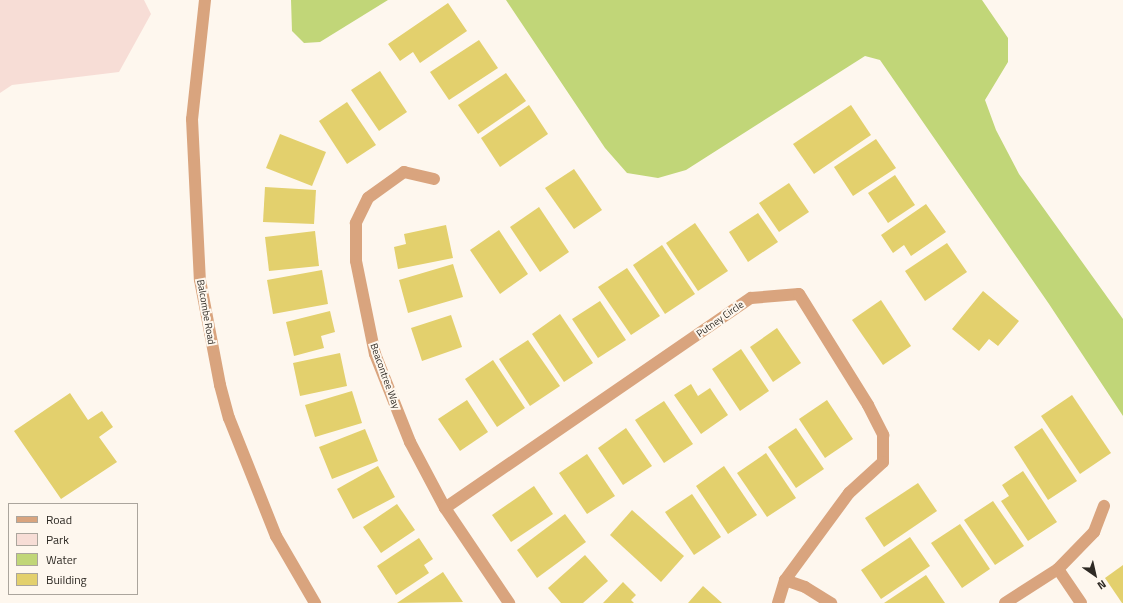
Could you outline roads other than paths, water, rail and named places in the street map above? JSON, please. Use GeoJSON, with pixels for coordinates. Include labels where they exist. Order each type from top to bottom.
{"type":"FeatureCollection","features":[{"type":"Feature","properties":{"kind":"street","name":"Balcombe Road"},"geometry":{"type":"LineString","coordinates":[[205,0],[192,119],[200,280],[220,385],[229,418],[276,536],[315,603]]}},
{"type":"Feature","properties":{"kind":"street","name":"Beacontree Way"},"geometry":{"type":"LineString","coordinates":[[434,179],[404,172],[368,198],[356,223],[356,261],[375,354],[410,442],[445,508],[509,603]]}},
{"type":"Feature","properties":{"kind":"street","name":"Putney Circle"},"geometry":{"type":"LineString","coordinates":[[445,508],[751,298],[798,294],[868,405],[883,435],[883,462],[850,493],[785,580],[778,603]]}},
{"type":"Feature","properties":{"kind":"street"},"geometry":{"type":"LineString","coordinates":[[1005,603],[1058,569],[1094,532],[1104,506]]}},
{"type":"Feature","properties":{"kind":"street"},"geometry":{"type":"LineString","coordinates":[[1058,569],[1081,603]]}},
{"type":"Feature","properties":{"kind":"street"},"geometry":{"type":"LineString","coordinates":[[785,580],[804,587],[831,603]]}},
{"type":"Feature","properties":{"kind":"water"},"geometry":{"type":"Polygon","coordinates":[[[291,0],[388,0],[320,42],[304,43],[292,31],[291,0]]]}},
{"type":"Feature","properties":{"kind":"water"},"geometry":{"type":"Polygon","coordinates":[[[506,0],[982,0],[1008,38],[1008,62],[985,100],[996,130],[1019,174],[1123,319],[1123,416],[1049,304],[880,60],[865,56],[686,170],[658,178],[627,173],[605,148],[506,0]]]}}]}
